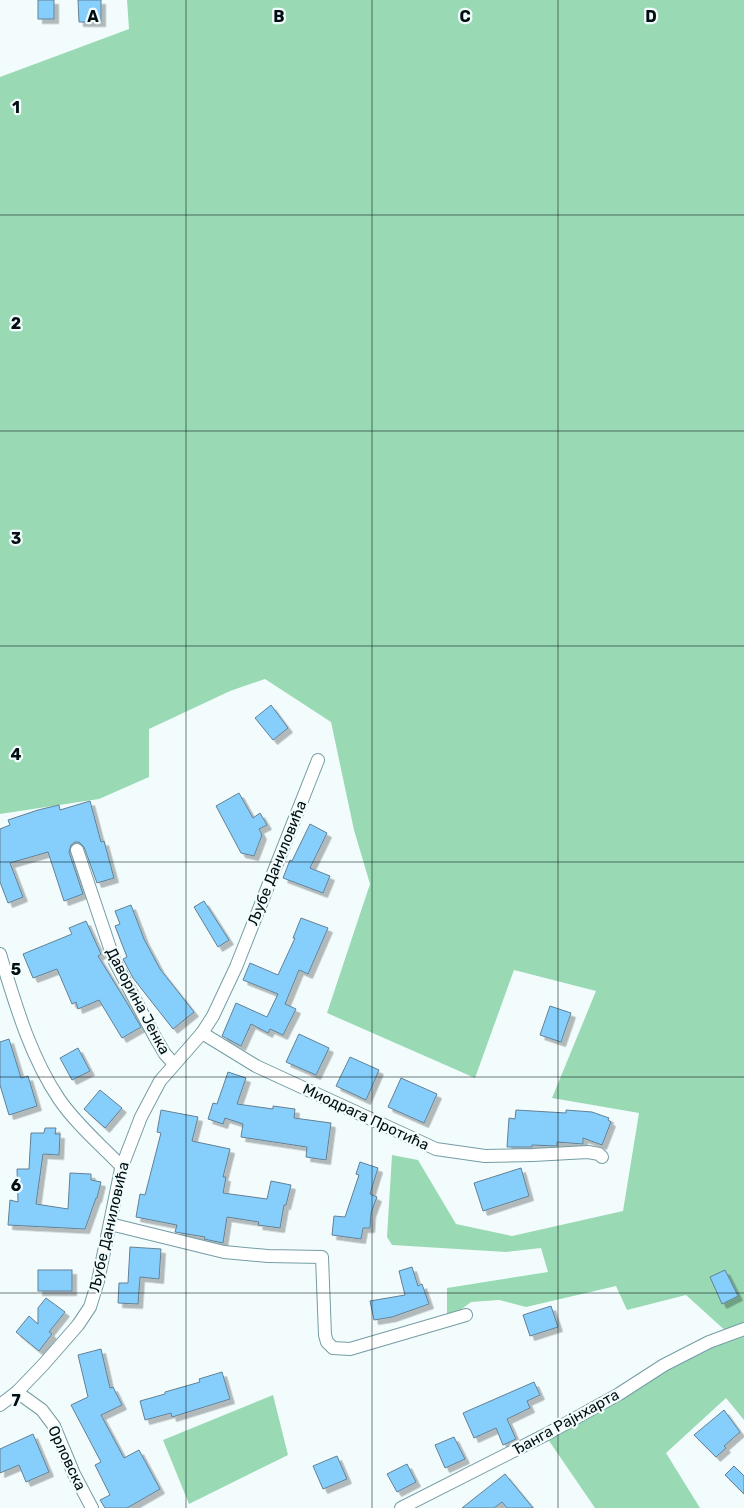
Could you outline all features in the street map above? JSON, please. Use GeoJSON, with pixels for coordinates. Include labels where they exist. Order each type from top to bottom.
{"type":"FeatureCollection","features":[{"type":"Feature","properties":{"kind":"street","name":"Љубе Даниловића"},"geometry":{"type":"LineString","coordinates":[[0,1405],[17,1392],[62,1344],[78,1325],[90,1306],[98,1281],[122,1167],[148,1100],[160,1081],[202,1034],[213,1016],[236,967],[318,760]]}},
{"type":"Feature","properties":{"kind":"street","name":"Даворина Јенка"},"geometry":{"type":"LineString","coordinates":[[77,850],[114,960],[155,1038],[174,1064]]}},
{"type":"Feature","properties":{"kind":"street"},"geometry":{"type":"LineString","coordinates":[[0,954],[22,1023],[45,1075],[72,1115],[122,1167]]}},
{"type":"Feature","properties":{"kind":"street","name":"Миодрага Протића"},"geometry":{"type":"LineString","coordinates":[[202,1034],[256,1066],[436,1149],[492,1156],[588,1152],[599,1154],[602,1157]]}},
{"type":"Feature","properties":{"kind":"street"},"geometry":{"type":"LineString","coordinates":[[110,1224],[224,1252],[251,1255],[322,1257],[325,1335],[327,1342],[333,1348],[342,1350],[466,1315]]}},
{"type":"Feature","properties":{"kind":"street","name":"Ђанга Рајнхарта"},"geometry":{"type":"LineString","coordinates":[[401,1508],[545,1435],[619,1394],[664,1365],[709,1342],[744,1329]]}},
{"type":"Feature","properties":{"kind":"street","name":"Орловска"},"geometry":{"type":"LineString","coordinates":[[17,1392],[42,1410],[54,1426],[74,1474],[92,1508]]}},
{"type":"Feature","properties":{"kind":"green space"},"geometry":{"type":"Polygon","coordinates":[[[127,0],[744,0],[744,1420],[726,1398],[666,1453],[700,1508],[595,1508],[545,1435],[729,1334],[686,1295],[627,1310],[616,1286],[526,1307],[499,1300],[471,1302],[447,1320],[447,1288],[548,1272],[541,1248],[506,1252],[392,1245],[387,1237],[392,1155],[418,1160],[456,1224],[512,1236],[623,1211],[639,1113],[552,1098],[596,991],[514,970],[475,1078],[327,1013],[370,884],[354,830],[331,722],[265,679],[230,691],[149,729],[149,777],[99,799],[0,814],[0,77],[129,29],[127,0]]]}},
{"type":"Feature","properties":{"kind":"green space"},"geometry":{"type":"Polygon","coordinates":[[[273,1395],[288,1455],[189,1504],[163,1440],[273,1395]]]}},
{"type":"Feature","properties":{"kind":"building"},"geometry":{"type":"Polygon","coordinates":[[[38,0],[54,0],[54,19],[38,19],[38,0]]]}},
{"type":"Feature","properties":{"kind":"building"},"geometry":{"type":"Polygon","coordinates":[[[78,0],[101,0],[101,22],[79,22],[78,0]]]}},
{"type":"Feature","properties":{"kind":"building"},"geometry":{"type":"Polygon","coordinates":[[[271,705],[288,728],[273,740],[255,718],[271,705]]]}},
{"type":"Feature","properties":{"kind":"building"},"geometry":{"type":"Polygon","coordinates":[[[239,793],[253,818],[260,813],[267,825],[259,829],[262,835],[254,856],[241,853],[216,806],[239,793]]]}},
{"type":"Feature","properties":{"kind":"building"},"geometry":{"type":"Polygon","coordinates":[[[90,801],[101,842],[104,841],[114,878],[97,883],[84,847],[79,842],[75,842],[71,845],[69,852],[83,894],[64,901],[48,852],[10,863],[23,897],[8,903],[0,882],[0,829],[10,825],[8,820],[38,810],[59,805],[60,810],[90,801]]]}},
{"type":"Feature","properties":{"kind":"building"},"geometry":{"type":"Polygon","coordinates":[[[310,824],[327,833],[310,868],[330,876],[323,893],[283,878],[290,860],[292,861],[310,824]]]}},
{"type":"Feature","properties":{"kind":"building"},"geometry":{"type":"Polygon","coordinates":[[[204,901],[229,940],[218,947],[194,907],[204,901]]]}},
{"type":"Feature","properties":{"kind":"building"},"geometry":{"type":"Polygon","coordinates":[[[131,905],[144,939],[160,969],[194,1012],[173,1029],[133,978],[123,959],[127,957],[115,926],[120,924],[115,911],[131,905]]]}},
{"type":"Feature","properties":{"kind":"building"},"geometry":{"type":"Polygon","coordinates":[[[301,918],[328,928],[308,974],[299,970],[285,1004],[296,1009],[283,1035],[270,1029],[268,1033],[251,1024],[241,1046],[222,1036],[236,1003],[267,1017],[278,994],[243,980],[250,963],[278,975],[295,938],[293,938],[301,918]]]}},
{"type":"Feature","properties":{"kind":"building"},"geometry":{"type":"Polygon","coordinates":[[[86,921],[101,954],[98,956],[141,1027],[122,1038],[99,1000],[78,1009],[76,1002],[72,1004],[57,969],[33,978],[23,954],[72,934],[69,928],[86,921]]]}},
{"type":"Feature","properties":{"kind":"building"},"geometry":{"type":"Polygon","coordinates":[[[550,1006],[571,1013],[561,1042],[540,1035],[550,1006]]]}},
{"type":"Feature","properties":{"kind":"building"},"geometry":{"type":"Polygon","coordinates":[[[299,1034],[329,1048],[316,1075],[286,1062],[299,1034]]]}},
{"type":"Feature","properties":{"kind":"building"},"geometry":{"type":"Polygon","coordinates":[[[9,1039],[21,1078],[28,1076],[37,1106],[9,1115],[0,1085],[0,1042],[9,1039]]]}},
{"type":"Feature","properties":{"kind":"building"},"geometry":{"type":"Polygon","coordinates":[[[78,1048],[90,1071],[72,1080],[60,1058],[78,1048]]]}},
{"type":"Feature","properties":{"kind":"building"},"geometry":{"type":"Polygon","coordinates":[[[350,1057],[379,1070],[366,1100],[336,1086],[350,1057]]]}},
{"type":"Feature","properties":{"kind":"building"},"geometry":{"type":"Polygon","coordinates":[[[228,1072],[246,1078],[237,1104],[273,1109],[273,1106],[295,1109],[294,1118],[331,1123],[326,1160],[306,1157],[307,1147],[241,1137],[243,1124],[225,1118],[223,1124],[208,1119],[213,1103],[217,1104],[228,1072]]]}},
{"type":"Feature","properties":{"kind":"building"},"geometry":{"type":"Polygon","coordinates":[[[401,1078],[437,1094],[424,1123],[388,1107],[401,1078]]]}},
{"type":"Feature","properties":{"kind":"building"},"geometry":{"type":"Polygon","coordinates":[[[100,1090],[122,1108],[105,1128],[84,1109],[100,1090]]]}},
{"type":"Feature","properties":{"kind":"building"},"geometry":{"type":"Polygon","coordinates":[[[161,1110],[198,1117],[192,1141],[230,1149],[223,1177],[226,1177],[223,1193],[267,1199],[271,1181],[291,1185],[286,1205],[284,1205],[280,1228],[258,1225],[259,1222],[227,1217],[223,1243],[204,1239],[205,1237],[175,1232],[177,1225],[136,1217],[140,1194],[145,1195],[161,1133],[157,1132],[161,1110]]]}},
{"type":"Feature","properties":{"kind":"building"},"geometry":{"type":"Polygon","coordinates":[[[516,1110],[566,1113],[566,1110],[592,1112],[609,1118],[608,1120],[611,1122],[602,1145],[583,1138],[583,1144],[557,1142],[557,1146],[507,1147],[509,1118],[515,1119],[516,1110]]]}},
{"type":"Feature","properties":{"kind":"building"},"geometry":{"type":"Polygon","coordinates":[[[45,1128],[56,1128],[55,1134],[60,1134],[59,1155],[43,1154],[36,1204],[68,1209],[70,1173],[91,1174],[91,1180],[101,1182],[85,1229],[8,1225],[10,1200],[18,1202],[17,1169],[29,1169],[31,1133],[44,1133],[45,1128]]]}},
{"type":"Feature","properties":{"kind":"building"},"geometry":{"type":"Polygon","coordinates":[[[360,1162],[378,1168],[370,1194],[377,1197],[371,1213],[370,1228],[363,1228],[361,1239],[332,1235],[334,1216],[345,1217],[359,1175],[356,1174],[360,1162]]]}},
{"type":"Feature","properties":{"kind":"building"},"geometry":{"type":"Polygon","coordinates":[[[521,1168],[529,1196],[483,1211],[474,1183],[521,1168]]]}},
{"type":"Feature","properties":{"kind":"building"},"geometry":{"type":"Polygon","coordinates":[[[130,1247],[161,1249],[159,1279],[140,1277],[138,1304],[118,1303],[119,1283],[128,1283],[130,1247]]]}},
{"type":"Feature","properties":{"kind":"building"},"geometry":{"type":"Polygon","coordinates":[[[412,1267],[418,1286],[422,1284],[429,1304],[392,1317],[374,1320],[370,1301],[405,1295],[399,1271],[412,1267]]]}},
{"type":"Feature","properties":{"kind":"building"},"geometry":{"type":"Polygon","coordinates":[[[38,1270],[72,1270],[72,1291],[38,1291],[38,1270]]]}},
{"type":"Feature","properties":{"kind":"building"},"geometry":{"type":"Polygon","coordinates":[[[725,1270],[738,1296],[722,1304],[710,1277],[725,1270]]]}},
{"type":"Feature","properties":{"kind":"building"},"geometry":{"type":"Polygon","coordinates":[[[46,1298],[65,1312],[49,1332],[52,1334],[39,1351],[16,1332],[29,1316],[38,1324],[38,1308],[46,1298]]]}},
{"type":"Feature","properties":{"kind":"building"},"geometry":{"type":"Polygon","coordinates":[[[551,1306],[558,1327],[530,1336],[523,1315],[551,1306]]]}},
{"type":"Feature","properties":{"kind":"building"},"geometry":{"type":"Polygon","coordinates":[[[101,1349],[110,1388],[113,1387],[122,1405],[101,1415],[124,1458],[139,1450],[160,1489],[127,1508],[105,1508],[100,1500],[110,1495],[95,1465],[101,1462],[71,1405],[88,1397],[78,1355],[101,1349]]]}},
{"type":"Feature","properties":{"kind":"building"},"geometry":{"type":"Polygon","coordinates":[[[222,1372],[230,1399],[172,1417],[171,1413],[145,1420],[140,1401],[200,1382],[199,1379],[222,1372]]]}},
{"type":"Feature","properties":{"kind":"building"},"geometry":{"type":"Polygon","coordinates":[[[534,1382],[540,1395],[527,1401],[530,1408],[507,1419],[516,1439],[503,1445],[496,1428],[474,1438],[463,1413],[534,1382]]]}},
{"type":"Feature","properties":{"kind":"building"},"geometry":{"type":"Polygon","coordinates":[[[724,1410],[740,1432],[724,1446],[726,1448],[716,1457],[694,1435],[724,1410]]]}},
{"type":"Feature","properties":{"kind":"building"},"geometry":{"type":"Polygon","coordinates":[[[33,1434],[49,1472],[26,1482],[19,1465],[0,1473],[0,1449],[33,1434]]]}},
{"type":"Feature","properties":{"kind":"building"},"geometry":{"type":"Polygon","coordinates":[[[454,1437],[465,1459],[445,1468],[435,1445],[454,1437]]]}},
{"type":"Feature","properties":{"kind":"building"},"geometry":{"type":"Polygon","coordinates":[[[337,1456],[347,1479],[323,1489],[313,1466],[337,1456]]]}},
{"type":"Feature","properties":{"kind":"building"},"geometry":{"type":"Polygon","coordinates":[[[407,1464],[416,1482],[397,1492],[387,1474],[407,1464]]]}},
{"type":"Feature","properties":{"kind":"building"},"geometry":{"type":"Polygon","coordinates":[[[734,1466],[744,1476],[744,1494],[725,1475],[734,1466]]]}},
{"type":"Feature","properties":{"kind":"building"},"geometry":{"type":"Polygon","coordinates":[[[505,1474],[533,1508],[507,1508],[502,1502],[494,1508],[462,1508],[505,1474]]]}}]}
